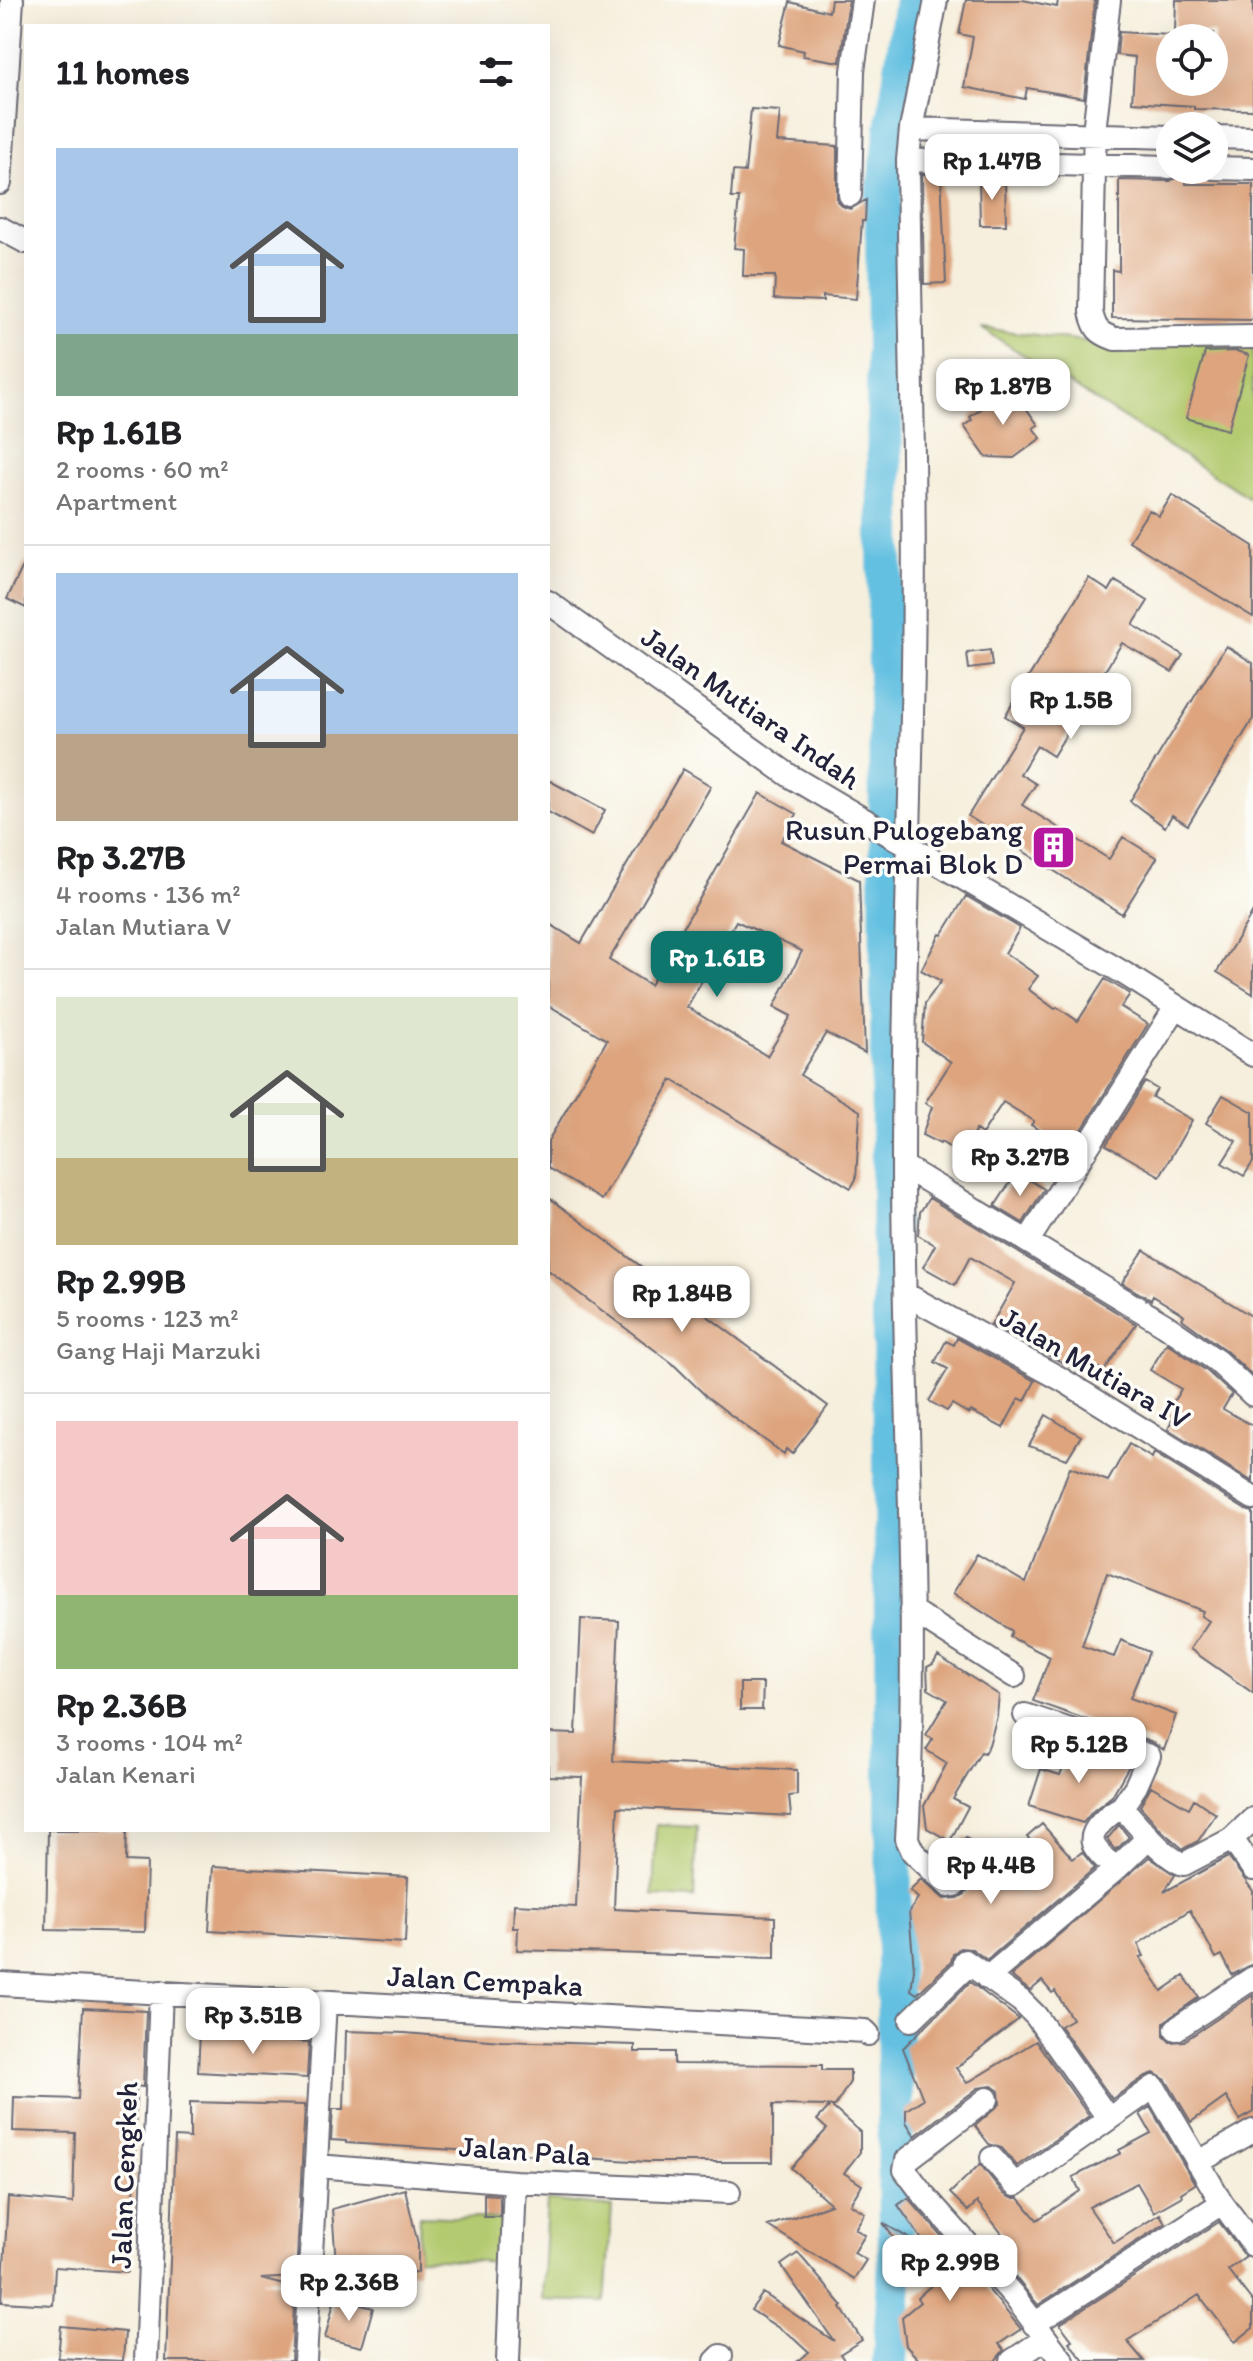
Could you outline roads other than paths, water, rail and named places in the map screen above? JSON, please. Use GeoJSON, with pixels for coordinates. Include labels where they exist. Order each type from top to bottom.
{"type":"FeatureCollection","features":[{"type":"Feature","properties":{"kind":"street"},"geometry":{"type":"LineString","coordinates":[[0,183],[12,0]]}},
{"type":"Feature","properties":{"kind":"street"},"geometry":{"type":"LineString","coordinates":[[850,195],[853,71],[863,0]]}},
{"type":"Feature","properties":{"kind":"street"},"geometry":{"type":"LineString","coordinates":[[936,0],[908,160],[913,666],[903,845],[903,1166],[913,1737],[907,1839],[913,1852],[949,1886],[955,1885],[979,1859]]}},
{"type":"Feature","properties":{"kind":"street"},"geometry":{"type":"LineString","coordinates":[[1109,0],[1094,136],[1091,312],[1095,328],[1115,339],[1253,337]]}},
{"type":"Feature","properties":{"kind":"street"},"geometry":{"type":"LineString","coordinates":[[911,129],[1156,137]]}},
{"type":"Feature","properties":{"kind":"street"},"geometry":{"type":"LineString","coordinates":[[1228,137],[1253,138]]}},
{"type":"Feature","properties":{"kind":"street"},"geometry":{"type":"LineString","coordinates":[[908,160],[1156,167]]}},
{"type":"Feature","properties":{"kind":"street"},"geometry":{"type":"LineString","coordinates":[[1228,168],[1253,169]]}},
{"type":"Feature","properties":{"kind":"street"},"geometry":{"type":"LineString","coordinates":[[0,228],[24,241]]}},
{"type":"Feature","properties":{"kind":"street","name":"Jalan Mutiara Indah"},"geometry":{"type":"LineString","coordinates":[[550,603],[763,758],[1253,1055]]}},
{"type":"Feature","properties":{"kind":"street"},"geometry":{"type":"LineString","coordinates":[[1028,1241],[1176,1007]]}},
{"type":"Feature","properties":{"kind":"street"},"geometry":{"type":"LineString","coordinates":[[903,1166],[1178,1334],[1217,1361],[1253,1395]]}},
{"type":"Feature","properties":{"kind":"street","name":"Jalan Mutiara IV"},"geometry":{"type":"LineString","coordinates":[[905,1294],[1061,1379],[1253,1498]]}},
{"type":"Feature","properties":{"kind":"street"},"geometry":{"type":"LineString","coordinates":[[911,1610],[1014,1676]]}},
{"type":"Feature","properties":{"kind":"street"},"geometry":{"type":"LineString","coordinates":[[1025,1715],[1149,1756],[1136,1786],[1122,1807],[1114,1811],[1092,1837],[1093,1844],[1116,1869]]}},
{"type":"Feature","properties":{"kind":"street"},"geometry":{"type":"LineString","coordinates":[[1122,1807],[1149,1837],[1178,1863],[1184,1864],[1232,1839],[1253,1819]]}},
{"type":"Feature","properties":{"kind":"street"},"geometry":{"type":"LineString","coordinates":[[911,2020],[974,1968],[1116,1869],[1149,1837]]}},
{"type":"Feature","properties":{"kind":"street"},"geometry":{"type":"LineString","coordinates":[[1232,1839],[1253,1869]]}},
{"type":"Feature","properties":{"kind":"street"},"geometry":{"type":"LineString","coordinates":[[974,1968],[1021,2001],[1036,2016],[1108,2118]]}},
{"type":"Feature","properties":{"kind":"street"},"geometry":{"type":"LineString","coordinates":[[1176,2029],[1253,1978]]}},
{"type":"Feature","properties":{"kind":"street","name":"Jalan Cempaka"},"geometry":{"type":"LineString","coordinates":[[0,1984],[849,2030],[868,2034]]}},
{"type":"Feature","properties":{"kind":"street","name":"Jalan Cengkeh"},"geometry":{"type":"LineString","coordinates":[[146,2361],[161,1992]]}},
{"type":"Feature","properties":{"kind":"street"},"geometry":{"type":"LineString","coordinates":[[305,2361],[325,2002]]}},
{"type":"Feature","properties":{"kind":"street"},"geometry":{"type":"LineString","coordinates":[[992,2158],[1015,2185],[1154,2087],[1222,2203],[1252,2241]]}},
{"type":"Feature","properties":{"kind":"street"},"geometry":{"type":"LineString","coordinates":[[987,2099],[911,2157],[905,2170],[1014,2296],[1063,2361]]}},
{"type":"Feature","properties":{"kind":"street"},"geometry":{"type":"LineString","coordinates":[[1197,2163],[1253,2131]]}},
{"type":"Feature","properties":{"kind":"street","name":"Jalan Pala"},"geometry":{"type":"LineString","coordinates":[[317,2166],[515,2182],[729,2192]]}},
{"type":"Feature","properties":{"kind":"street"},"geometry":{"type":"LineString","coordinates":[[508,2361],[515,2182]]}},
{"type":"Feature","properties":{"kind":"street"},"geometry":{"type":"LineString","coordinates":[[1012,2361],[1039,2332],[1222,2203]]}},
{"type":"Feature","properties":{"kind":"waterway"},"geometry":{"type":"LineString","coordinates":[[890,2361],[896,2263],[883,199],[912,0]]}},
{"type":"Feature","properties":{"kind":"place","name":"Rusun Pulogebang Permai Blok D"},"geometry":{"type":"Point","coordinates":[1054,847]}}]}
